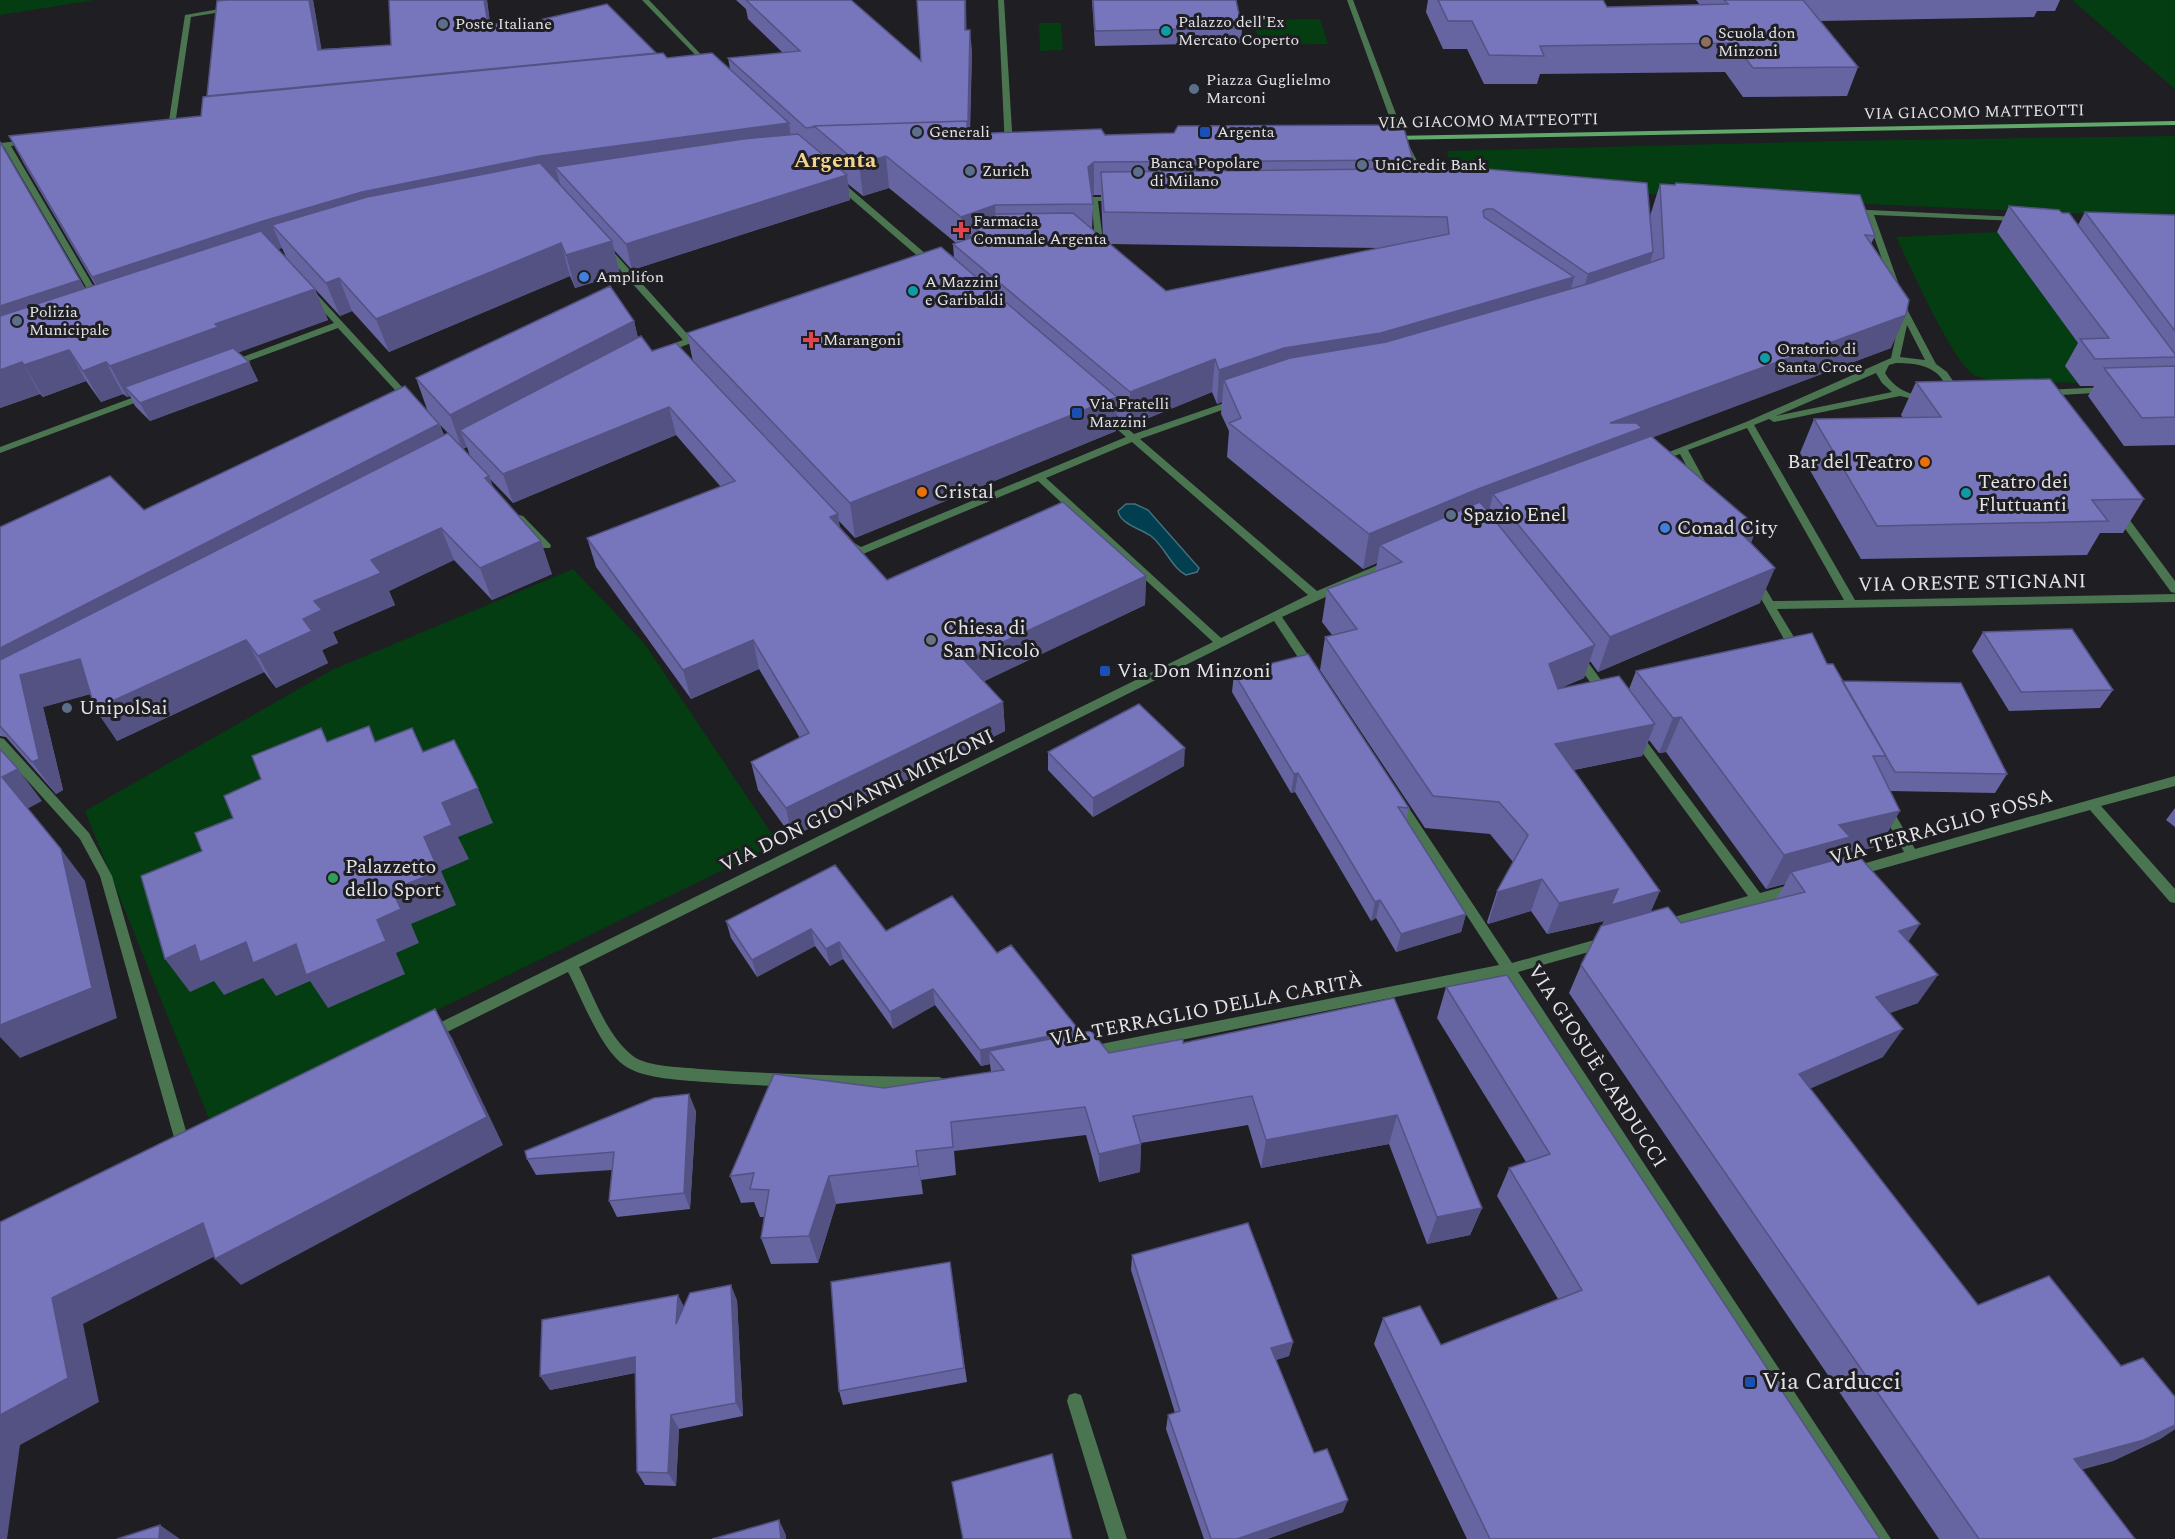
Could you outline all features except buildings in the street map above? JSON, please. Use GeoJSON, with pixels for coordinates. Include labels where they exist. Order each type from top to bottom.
{"type":"FeatureCollection","features":[{"type":"Feature","properties":{"kind":"street"},"geometry":{"type":"LineString","coordinates":[[645,0],[715,72],[703,73]]}},
{"type":"Feature","properties":{"kind":"street"},"geometry":{"type":"LineString","coordinates":[[1001,0],[1009,147]]}},
{"type":"Feature","properties":{"kind":"street"},"geometry":{"type":"LineString","coordinates":[[1350,0],[1401,138],[1424,191]]}},
{"type":"Feature","properties":{"kind":"street"},"geometry":{"type":"LineString","coordinates":[[171,125],[188,15],[235,9]]}},
{"type":"Feature","properties":{"kind":"street","name":"VIA GIACOMO MATTEOTTI"},"geometry":{"type":"LineString","coordinates":[[1381,138],[2175,123]]}},
{"type":"Feature","properties":{"kind":"street"},"geometry":{"type":"LineString","coordinates":[[160,126],[183,124]]}},
{"type":"Feature","properties":{"kind":"street"},"geometry":{"type":"LineString","coordinates":[[42,140],[3,145],[101,306]]}},
{"type":"Feature","properties":{"kind":"street"},"geometry":{"type":"LineString","coordinates":[[997,148],[1020,147]]}},
{"type":"Feature","properties":{"kind":"street"},"geometry":{"type":"LineString","coordinates":[[832,178],[937,268],[944,261]]}},
{"type":"Feature","properties":{"kind":"street"},"geometry":{"type":"LineString","coordinates":[[1077,241],[1099,241],[1094,199],[1128,198]]}},
{"type":"Feature","properties":{"kind":"street"},"geometry":{"type":"LineString","coordinates":[[1835,210],[2027,219]]}},
{"type":"Feature","properties":{"kind":"street"},"geometry":{"type":"LineString","coordinates":[[1869,212],[1905,314],[1932,366]]}},
{"type":"Feature","properties":{"kind":"street"},"geometry":{"type":"LineString","coordinates":[[600,243],[688,340]]}},
{"type":"Feature","properties":{"kind":"street"},"geometry":{"type":"LineString","coordinates":[[914,262],[925,258]]}},
{"type":"Feature","properties":{"kind":"street"},"geometry":{"type":"LineString","coordinates":[[308,290],[412,404]]}},
{"type":"Feature","properties":{"kind":"street"},"geometry":{"type":"LineString","coordinates":[[1895,360],[1905,314]]}},
{"type":"Feature","properties":{"kind":"street"},"geometry":{"type":"LineString","coordinates":[[219,369],[340,324]]}},
{"type":"Feature","properties":{"kind":"street"},"geometry":{"type":"LineString","coordinates":[[647,359],[671,351],[688,340],[711,333]]}},
{"type":"Feature","properties":{"kind":"street"},"geometry":{"type":"LineString","coordinates":[[1649,461],[1749,424],[1895,360],[1915,360],[1932,366],[1945,374],[1950,381],[1951,389],[1938,397],[1927,398],[1902,393],[1882,380],[1881,367]]}},
{"type":"Feature","properties":{"kind":"street"},"geometry":{"type":"LineString","coordinates":[[1950,381],[1962,383]]}},
{"type":"Feature","properties":{"kind":"street"},"geometry":{"type":"LineString","coordinates":[[2038,403],[2031,393],[2118,390]]}},
{"type":"Feature","properties":{"kind":"street"},"geometry":{"type":"LineString","coordinates":[[0,450],[153,393]]}},
{"type":"Feature","properties":{"kind":"street"},"geometry":{"type":"LineString","coordinates":[[1749,424],[1902,393]]}},
{"type":"Feature","properties":{"kind":"street"},"geometry":{"type":"LineString","coordinates":[[843,535],[859,552],[1133,438],[1242,400]]}},
{"type":"Feature","properties":{"kind":"street"},"geometry":{"type":"LineString","coordinates":[[1098,407],[1316,596]]}},
{"type":"Feature","properties":{"kind":"street"},"geometry":{"type":"LineString","coordinates":[[1749,424],[1851,603]]}},
{"type":"Feature","properties":{"kind":"street"},"geometry":{"type":"LineString","coordinates":[[1682,449],[1709,498]]}},
{"type":"Feature","properties":{"kind":"street"},"geometry":{"type":"LineString","coordinates":[[1039,477],[1220,643]]}},
{"type":"Feature","properties":{"kind":"street"},"geometry":{"type":"LineString","coordinates":[[2113,505],[2175,589]]}},
{"type":"Feature","properties":{"kind":"street"},"geometry":{"type":"LineString","coordinates":[[515,514],[546,546]]}},
{"type":"Feature","properties":{"kind":"street","name":"VIA DON GIOVANNI MINZONI"},"geometry":{"type":"LineString","coordinates":[[415,1042],[1220,643],[1316,596],[1397,561]]}},
{"type":"Feature","properties":{"kind":"street"},"geometry":{"type":"LineString","coordinates":[[1748,566],[1806,668]]}},
{"type":"Feature","properties":{"kind":"street","name":"VIA ORESTE STIGNANI"},"geometry":{"type":"LineString","coordinates":[[1770,605],[2175,598]]}},
{"type":"Feature","properties":{"kind":"street"},"geometry":{"type":"LineString","coordinates":[[1276,616],[1315,675]]}},
{"type":"Feature","properties":{"kind":"street"},"geometry":{"type":"LineString","coordinates":[[1572,649],[1614,706]]}},
{"type":"Feature","properties":{"kind":"street"},"geometry":{"type":"LineString","coordinates":[[1629,726],[1757,899]]}},
{"type":"Feature","properties":{"kind":"street"},"geometry":{"type":"LineString","coordinates":[[0,742],[85,836],[106,876],[187,1157]]}},
{"type":"Feature","properties":{"kind":"street","name":"VIA TERRAGLIO FOSSA"},"geometry":{"type":"LineString","coordinates":[[1846,874],[2175,781]]}},
{"type":"Feature","properties":{"kind":"street","name":"VIA GIOSUÈ CARDUCCI"},"geometry":{"type":"LineString","coordinates":[[1393,792],[1882,1539]]}},
{"type":"Feature","properties":{"kind":"street"},"geometry":{"type":"LineString","coordinates":[[1883,803],[1912,855]]}},
{"type":"Feature","properties":{"kind":"street"},"geometry":{"type":"LineString","coordinates":[[2092,805],[2175,898]]}},
{"type":"Feature","properties":{"kind":"street","name":"VIA TERRAGLIO FOSSA"},"geometry":{"type":"LineString","coordinates":[[1655,928],[1812,884]]}},
{"type":"Feature","properties":{"kind":"street"},"geometry":{"type":"LineString","coordinates":[[1509,969],[1622,937]]}},
{"type":"Feature","properties":{"kind":"street"},"geometry":{"type":"LineString","coordinates":[[571,964],[608,1035],[631,1063],[690,1076],[939,1083],[950,1080]]}},
{"type":"Feature","properties":{"kind":"street","name":"VIA TERRAGLIO DELLA CARITÀ"},"geometry":{"type":"LineString","coordinates":[[1078,1055],[1509,969]]}},
{"type":"Feature","properties":{"kind":"street"},"geometry":{"type":"LineString","coordinates":[[1075,1401],[1118,1539]]}},
{"type":"Feature","properties":{"kind":"green space"},"geometry":{"type":"Polygon","coordinates":[[[0,0],[95,0],[0,15],[0,0]]]}},
{"type":"Feature","properties":{"kind":"green space"},"geometry":{"type":"Polygon","coordinates":[[[2072,0],[2175,0],[2175,89],[2072,0]]]}},
{"type":"Feature","properties":{"kind":"green space"},"geometry":{"type":"Polygon","coordinates":[[[1320,19],[1328,44],[1260,45],[1253,20],[1320,19]]]}},
{"type":"Feature","properties":{"kind":"green space"},"geometry":{"type":"Polygon","coordinates":[[[1039,23],[1061,23],[1063,50],[1040,51],[1039,23]]]}},
{"type":"Feature","properties":{"kind":"green space"},"geometry":{"type":"Polygon","coordinates":[[[2175,136],[2175,218],[1468,186],[1452,179],[1447,151],[1837,141],[2175,136]]]}},
{"type":"Feature","properties":{"kind":"green space"},"geometry":{"type":"Polygon","coordinates":[[[1997,232],[2094,365],[2066,366],[2078,383],[2010,381],[1976,376],[1956,354],[1944,335],[1896,237],[1997,232]]]}},
{"type":"Feature","properties":{"kind":"green space"},"geometry":{"type":"Polygon","coordinates":[[[573,569],[644,643],[778,843],[210,1121],[85,811],[332,670],[573,569]]]}},
{"type":"Feature","properties":{"kind":"water"},"geometry":{"type":"Polygon","coordinates":[[[1126,504],[1135,504],[1148,510],[1199,568],[1197,572],[1186,575],[1181,572],[1151,536],[1123,519],[1118,511],[1126,504]]]}},
{"type":"Feature","properties":{"kind":"place","name":"Poste Italiane"},"geometry":{"type":"Point","coordinates":[443,24]}},
{"type":"Feature","properties":{"kind":"place","name":"Palazzo dell'Ex Mercato Coperto"},"geometry":{"type":"Point","coordinates":[1166,31]}},
{"type":"Feature","properties":{"kind":"place","name":"Scuola don Minzoni"},"geometry":{"type":"Point","coordinates":[1706,42]}},
{"type":"Feature","properties":{"kind":"place","name":"Piazza Guglielmo Marconi"},"geometry":{"type":"Point","coordinates":[1194,89]}},
{"type":"Feature","properties":{"kind":"place","name":"Generali"},"geometry":{"type":"Point","coordinates":[917,132]}},
{"type":"Feature","properties":{"kind":"place","name":"Argenta"},"geometry":{"type":"Point","coordinates":[1205,132]}},
{"type":"Feature","properties":{"kind":"place","name":"UniCredit Bank"},"geometry":{"type":"Point","coordinates":[1362,165]}},
{"type":"Feature","properties":{"kind":"place","name":"Zurich"},"geometry":{"type":"Point","coordinates":[970,171]}},
{"type":"Feature","properties":{"kind":"place","name":"Banca Popolare di Milano"},"geometry":{"type":"Point","coordinates":[1138,172]}},
{"type":"Feature","properties":{"kind":"place","name":"Farmacia Comunale Argenta"},"geometry":{"type":"Point","coordinates":[961,230]}},
{"type":"Feature","properties":{"kind":"place","name":"Amplifon"},"geometry":{"type":"Point","coordinates":[584,277]}},
{"type":"Feature","properties":{"kind":"place","name":"A Mazzini e Garibaldi"},"geometry":{"type":"Point","coordinates":[913,291]}},
{"type":"Feature","properties":{"kind":"place","name":"Polizia Municipale"},"geometry":{"type":"Point","coordinates":[17,321]}},
{"type":"Feature","properties":{"kind":"place","name":"Marangoni"},"geometry":{"type":"Point","coordinates":[811,340]}},
{"type":"Feature","properties":{"kind":"place","name":"Oratorio di Santa Croce"},"geometry":{"type":"Point","coordinates":[1765,358]}},
{"type":"Feature","properties":{"kind":"place","name":"Via Fratelli Mazzini"},"geometry":{"type":"Point","coordinates":[1077,413]}},
{"type":"Feature","properties":{"kind":"place","name":"Bar del Teatro"},"geometry":{"type":"Point","coordinates":[1925,462]}},
{"type":"Feature","properties":{"kind":"place","name":"Cristal"},"geometry":{"type":"Point","coordinates":[922,492]}},
{"type":"Feature","properties":{"kind":"place","name":"Teatro dei Fluttuanti"},"geometry":{"type":"Point","coordinates":[1966,493]}},
{"type":"Feature","properties":{"kind":"place","name":"Spazio Enel"},"geometry":{"type":"Point","coordinates":[1451,515]}},
{"type":"Feature","properties":{"kind":"place","name":"Conad City"},"geometry":{"type":"Point","coordinates":[1665,528]}},
{"type":"Feature","properties":{"kind":"place","name":"Chiesa di San Nicolò"},"geometry":{"type":"Point","coordinates":[931,640]}},
{"type":"Feature","properties":{"kind":"place","name":"Via Don Minzoni"},"geometry":{"type":"Point","coordinates":[1105,671]}},
{"type":"Feature","properties":{"kind":"place","name":"UnipolSai"},"geometry":{"type":"Point","coordinates":[67,708]}},
{"type":"Feature","properties":{"kind":"place","name":"Palazzetto dello Sport"},"geometry":{"type":"Point","coordinates":[333,878]}},
{"type":"Feature","properties":{"kind":"place","name":"Via Carducci"},"geometry":{"type":"Point","coordinates":[1750,1382]}},
{"type":"Feature","properties":{"kind":"district","name":"Argenta"},"geometry":{"type":"Point","coordinates":[835,160]}}]}
